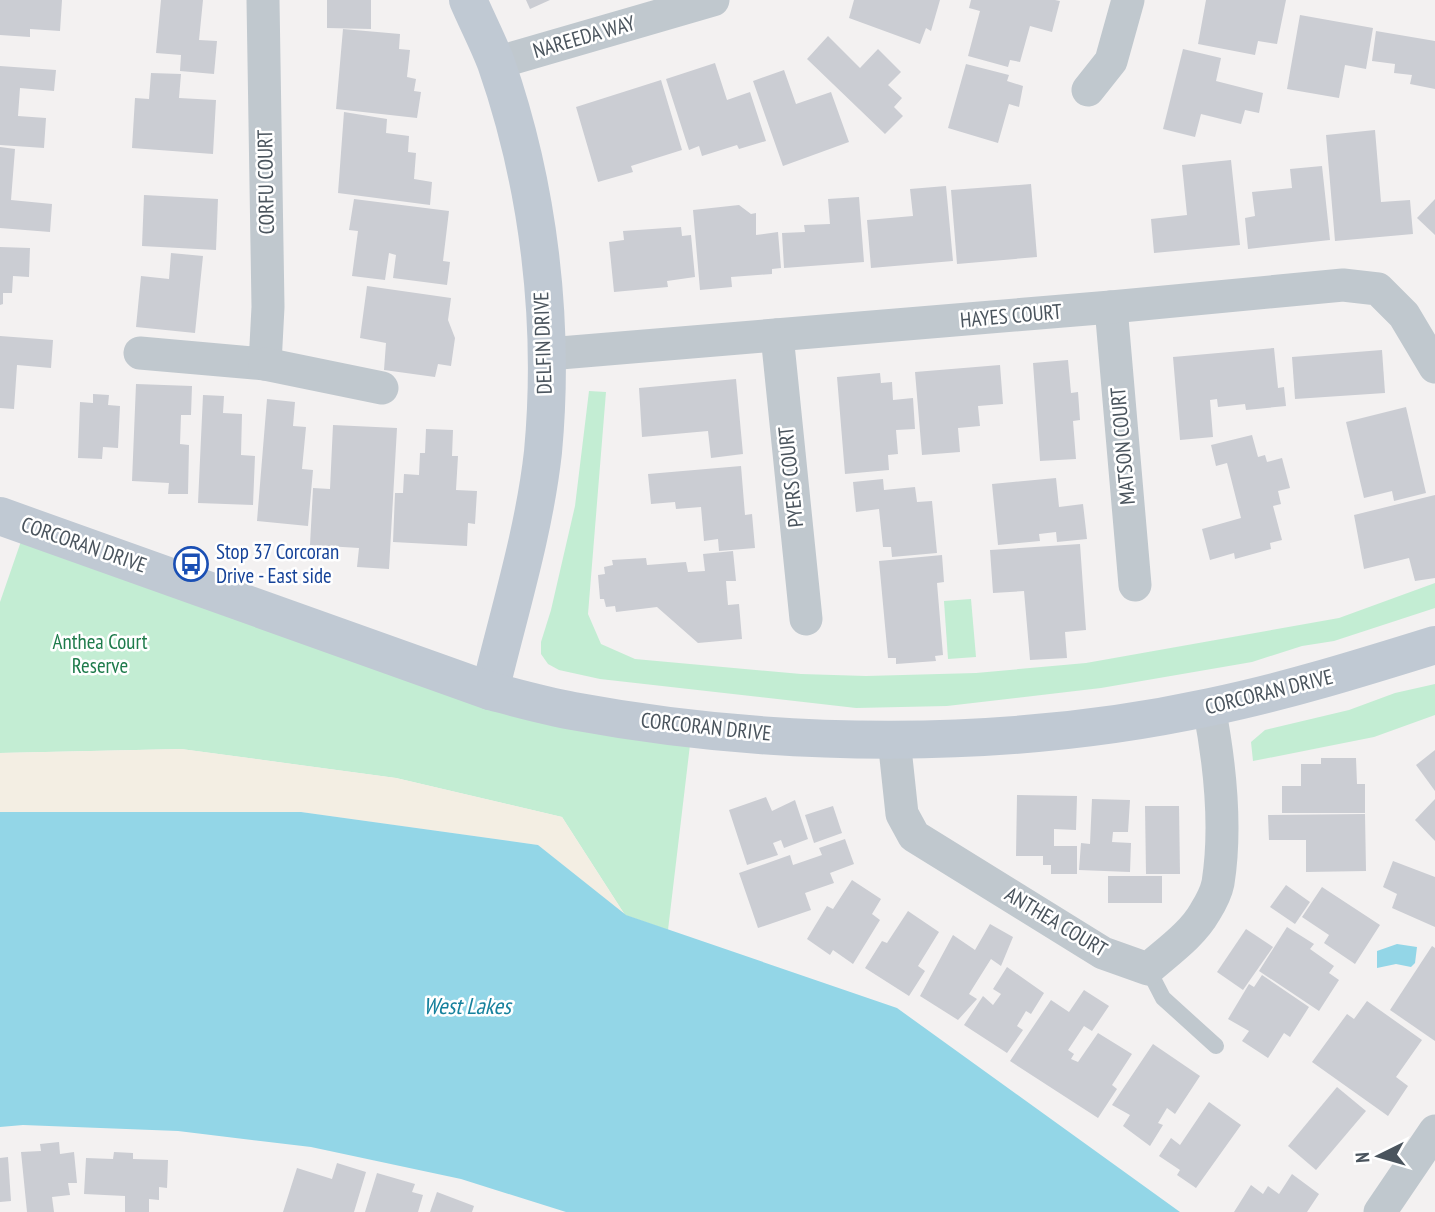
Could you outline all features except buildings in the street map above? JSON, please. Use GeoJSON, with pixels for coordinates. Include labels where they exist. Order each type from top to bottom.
{"type":"FeatureCollection","features":[{"type":"Feature","properties":{"kind":"street","name":"CORFU COURT"},"geometry":{"type":"LineString","coordinates":[[263,0],[268,307],[265,364]]}},
{"type":"Feature","properties":{"kind":"street","name":"DELFIN DRIVE"},"geometry":{"type":"LineString","coordinates":[[468,0],[496,63],[526,170],[540,260],[548,354],[542,453],[536,491],[490,691]]}},
{"type":"Feature","properties":{"kind":"street","name":"NAREEDA WAY"},"geometry":{"type":"LineString","coordinates":[[496,63],[713,0]]}},
{"type":"Feature","properties":{"kind":"street"},"geometry":{"type":"LineString","coordinates":[[1088,90],[1111,61],[1128,0]]}},
{"type":"Feature","properties":{"kind":"street","name":"HAYES COURT"},"geometry":{"type":"LineString","coordinates":[[548,354],[1343,285],[1378,289],[1404,315],[1435,367]]}},
{"type":"Feature","properties":{"kind":"street","name":"MATSON COURT"},"geometry":{"type":"LineString","coordinates":[[1111,307],[1135,585]]}},
{"type":"Feature","properties":{"kind":"street","name":"PYERS COURT"},"geometry":{"type":"LineString","coordinates":[[777,335],[806,619]]}},
{"type":"Feature","properties":{"kind":"street"},"geometry":{"type":"LineString","coordinates":[[140,353],[265,364],[382,388]]}},
{"type":"Feature","properties":{"kind":"street","name":"CORCORAN DRIVE"},"geometry":{"type":"LineString","coordinates":[[0,516],[490,691],[572,711],[692,728],[794,736],[894,739],[984,736],[1098,726],[1209,707],[1328,679],[1435,645]]}},
{"type":"Feature","properties":{"kind":"street"},"geometry":{"type":"LineString","coordinates":[[1148,969],[1184,938],[1204,915],[1218,886],[1220,782],[1209,707]]}},
{"type":"Feature","properties":{"kind":"street","name":"ANTHEA COURT"},"geometry":{"type":"LineString","coordinates":[[894,739],[900,806],[914,836],[1103,953],[1148,969]]}},
{"type":"Feature","properties":{"kind":"street"},"geometry":{"type":"LineString","coordinates":[[1380,1212],[1435,1131]]}},
{"type":"Feature","properties":{"kind":"lane"},"geometry":{"type":"LineString","coordinates":[[1148,969],[1163,998],[1216,1046]]}},
{"type":"Feature","properties":{"kind":"green space"},"geometry":{"type":"Polygon","coordinates":[[[589,391],[606,392],[588,614],[601,644],[635,659],[801,674],[866,676],[976,673],[1086,663],[1339,618],[1435,583],[1435,608],[1334,641],[1302,646],[1252,662],[1101,688],[947,706],[856,708],[600,679],[559,670],[548,664],[541,654],[541,642],[575,506],[589,391]]]}},
{"type":"Feature","properties":{"kind":"green space","name":"Anthea Court Reserve"},"geometry":{"type":"Polygon","coordinates":[[[27,524],[490,691],[692,728],[668,930],[625,915],[562,817],[396,778],[181,749],[0,753],[0,602],[27,524]]]}},
{"type":"Feature","properties":{"kind":"green space"},"geometry":{"type":"Polygon","coordinates":[[[971,599],[976,657],[948,659],[944,601],[971,599]]]}},
{"type":"Feature","properties":{"kind":"green space"},"geometry":{"type":"Polygon","coordinates":[[[1435,684],[1435,715],[1374,737],[1253,761],[1251,742],[1265,730],[1349,710],[1395,693],[1435,684]]]}},
{"type":"Feature","properties":{"kind":"sand"},"geometry":{"type":"Polygon","coordinates":[[[181,749],[396,778],[562,817],[625,915],[538,845],[301,812],[0,812],[0,753],[181,749]]]}},
{"type":"Feature","properties":{"kind":"water","name":"West Lakes"},"geometry":{"type":"Polygon","coordinates":[[[0,812],[301,812],[538,845],[626,915],[897,1008],[1180,1212],[566,1212],[461,1179],[311,1147],[178,1131],[23,1125],[0,1127],[0,812]]]}},
{"type":"Feature","properties":{"kind":"water"},"geometry":{"type":"Polygon","coordinates":[[[1397,944],[1417,947],[1415,963],[1411,967],[1396,964],[1377,968],[1377,951],[1397,944]]]}},
{"type":"Feature","properties":{"kind":"place","name":"Stop 37 Corcoran Drive - East side"},"geometry":{"type":"Point","coordinates":[191,564]}}]}
